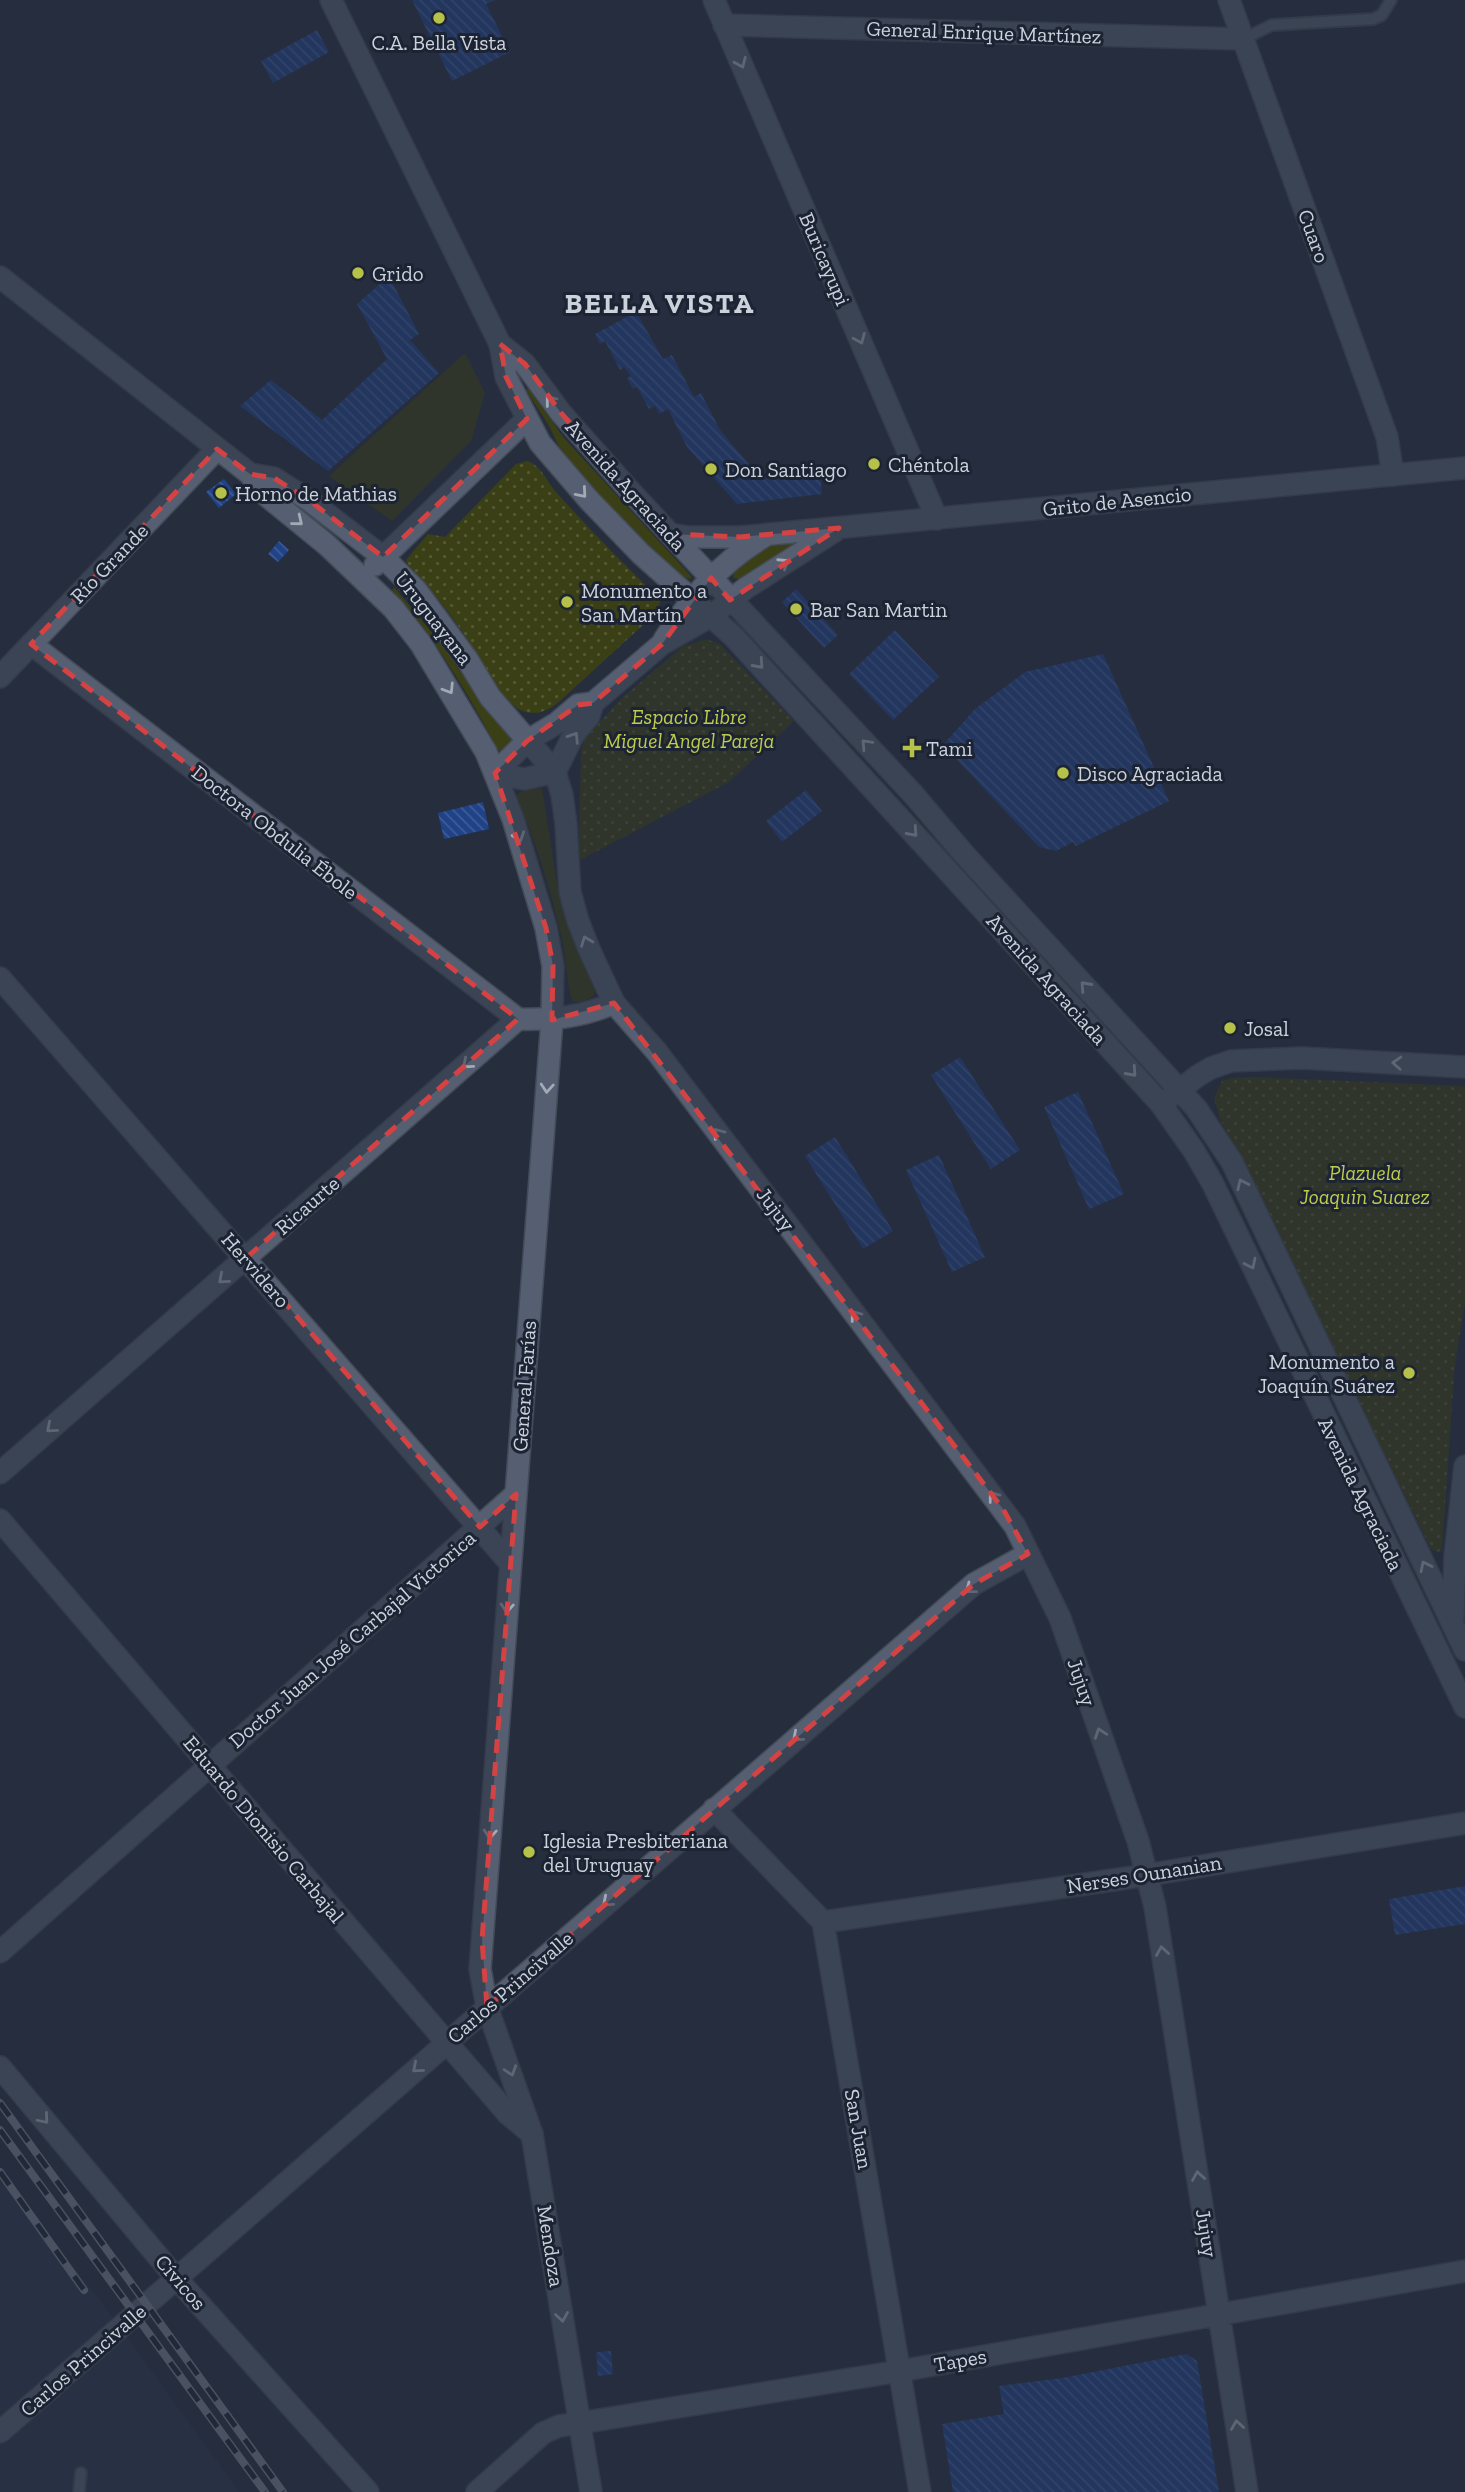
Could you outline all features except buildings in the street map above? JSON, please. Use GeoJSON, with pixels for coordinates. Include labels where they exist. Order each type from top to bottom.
{"type":"FeatureCollection","features":[{"type":"Feature","properties":{"kind":"street","name":"Avenida Agraciada"},"geometry":{"type":"LineString","coordinates":[[331,0],[500,344],[506,377],[540,443],[589,500],[690,600],[733,636],[1161,1104],[1194,1151],[1213,1184],[1465,1707]]}},
{"type":"Feature","properties":{"kind":"street","name":"Buricayupi"},"geometry":{"type":"LineString","coordinates":[[714,0],[937,519]]}},
{"type":"Feature","properties":{"kind":"street","name":"Cuaro"},"geometry":{"type":"LineString","coordinates":[[1229,0],[1387,438],[1393,474]]}},
{"type":"Feature","properties":{"kind":"street","name":"General Enrique Martínez"},"geometry":{"type":"LineString","coordinates":[[724,24],[1243,39]]}},
{"type":"Feature","properties":{"kind":"street","name":"Uruguayana"},"geometry":{"type":"LineString","coordinates":[[0,277],[250,474],[261,492],[363,578],[393,608],[421,644],[474,731],[495,773]]}},
{"type":"Feature","properties":{"kind":"street","name":"Avenida Agraciada"},"geometry":{"type":"LineString","coordinates":[[500,344],[525,365],[561,413],[730,600],[913,794],[964,854],[1180,1090],[1210,1127],[1232,1162],[1465,1650]]}},
{"type":"Feature","properties":{"kind":"street"},"geometry":{"type":"LineString","coordinates":[[363,578],[527,419]]}},
{"type":"Feature","properties":{"kind":"street","name":"Río Grande"},"geometry":{"type":"LineString","coordinates":[[0,677],[217,449]]}},
{"type":"Feature","properties":{"kind":"street","name":"Grito de Asencio"},"geometry":{"type":"LineString","coordinates":[[670,534],[709,538],[839,528],[1465,468]]}},
{"type":"Feature","properties":{"kind":"street","name":"Uruguayana"},"geometry":{"type":"LineString","coordinates":[[250,474],[274,478],[310,501],[383,557],[416,590],[467,659],[491,697],[555,772]]}},
{"type":"Feature","properties":{"kind":"street"},"geometry":{"type":"LineString","coordinates":[[495,773],[524,779],[555,772],[574,734],[589,716],[593,703],[662,644],[711,616],[765,575],[839,528]]}},
{"type":"Feature","properties":{"kind":"street"},"geometry":{"type":"LineString","coordinates":[[662,644],[690,600],[710,578],[769,533]]}},
{"type":"Feature","properties":{"kind":"street","name":"Doctora Obdulia Ébole"},"geometry":{"type":"LineString","coordinates":[[31,644],[518,1019]]}},
{"type":"Feature","properties":{"kind":"street"},"geometry":{"type":"LineString","coordinates":[[495,773],[527,741],[557,723],[578,705],[593,703]]}},
{"type":"Feature","properties":{"kind":"street","name":"Jujuy"},"geometry":{"type":"LineString","coordinates":[[555,772],[566,824],[570,892],[589,949],[614,1003],[657,1052],[1015,1526],[1060,1618],[1138,1841],[1155,1907],[1247,2492]]}},
{"type":"Feature","properties":{"kind":"street","name":"General Farías"},"geometry":{"type":"LineString","coordinates":[[487,2007],[481,1969],[482,1940],[552,1020],[553,966],[546,928],[513,820],[495,773]]}},
{"type":"Feature","properties":{"kind":"street","name":"Hervidero"},"geometry":{"type":"LineString","coordinates":[[0,978],[510,1563]]}},
{"type":"Feature","properties":{"kind":"street"},"geometry":{"type":"LineString","coordinates":[[518,1019],[552,1020],[579,1016],[614,1003]]}},
{"type":"Feature","properties":{"kind":"street","name":"Ricaurte"},"geometry":{"type":"LineString","coordinates":[[0,1473],[518,1019]]}},
{"type":"Feature","properties":{"kind":"street"},"geometry":{"type":"LineString","coordinates":[[1161,1104],[1211,1068],[1231,1061],[1302,1058],[1465,1067]]}},
{"type":"Feature","properties":{"kind":"street"},"geometry":{"type":"LineString","coordinates":[[1453,1625],[1455,1556],[1465,1466]]}},
{"type":"Feature","properties":{"kind":"street","name":"Doctor Juan José Carbajal Victorica"},"geometry":{"type":"LineString","coordinates":[[0,1952],[516,1494]]}},
{"type":"Feature","properties":{"kind":"street","name":"Eduardo Dionisio Carbajal"},"geometry":{"type":"LineString","coordinates":[[0,1520],[507,2113],[532,2134]]}},
{"type":"Feature","properties":{"kind":"street","name":"Carlos Princivalle"},"geometry":{"type":"LineString","coordinates":[[0,2432],[974,1584],[1028,1554]]}},
{"type":"Feature","properties":{"kind":"street"},"geometry":{"type":"LineString","coordinates":[[714,1809],[823,1922]]}},
{"type":"Feature","properties":{"kind":"street","name":"Nerses Ounanian"},"geometry":{"type":"LineString","coordinates":[[823,1922],[1147,1875],[1465,1823]]}},
{"type":"Feature","properties":{"kind":"street","name":"San Juan"},"geometry":{"type":"LineString","coordinates":[[823,1922],[920,2492]]}},
{"type":"Feature","properties":{"kind":"street","name":"Mendoza"},"geometry":{"type":"LineString","coordinates":[[487,2007],[532,2134],[592,2492]]}},
{"type":"Feature","properties":{"kind":"street","name":"Cívicos"},"geometry":{"type":"LineString","coordinates":[[0,2067],[176,2278],[368,2492]]}},
{"type":"Feature","properties":{"kind":"street","name":"Tapes"},"geometry":{"type":"LineString","coordinates":[[477,2492],[543,2433],[559,2426],[900,2371],[1465,2271]]}},
{"type":"Feature","properties":{"kind":"lane"},"geometry":{"type":"LineString","coordinates":[[1243,39],[1272,25],[1359,22],[1373,19],[1382,15],[1391,0]]}},
{"type":"Feature","properties":{"kind":"lane"},"geometry":{"type":"LineString","coordinates":[[79,2492],[81,2473]]}},
{"type":"Feature","properties":{"kind":"highlighted area"},"geometry":{"type":"Polygon","coordinates":[[[500,344],[525,364],[561,413],[670,534],[740,537],[839,528],[730,600],[711,578],[662,644],[593,703],[578,705],[527,741],[495,773],[546,928],[553,966],[552,1020],[614,1003],[1003,1509],[1028,1554],[974,1584],[487,2007],[482,1940],[516,1494],[480,1527],[246,1258],[518,1019],[31,644],[217,449],[250,474],[274,478],[310,501],[383,557],[527,419],[506,377],[500,344]]]}},
{"type":"Feature","properties":{"kind":"shaded area"},"geometry":{"type":"Polygon","coordinates":[[[0,2180],[99,2299],[239,2492],[0,2492],[0,2180]]]}},
{"type":"Feature","properties":{"kind":"green space"},"geometry":{"type":"Polygon","coordinates":[[[465,353],[485,393],[471,441],[392,521],[329,476],[465,353]]]}},
{"type":"Feature","properties":{"kind":"green space"},"geometry":{"type":"Polygon","coordinates":[[[528,388],[564,438],[691,579],[680,574],[645,543],[586,479],[560,447],[526,390],[528,388]]]}},
{"type":"Feature","properties":{"kind":"green space"},"geometry":{"type":"Polygon","coordinates":[[[527,461],[540,470],[568,506],[659,598],[660,603],[656,613],[560,701],[536,713],[520,710],[504,696],[453,619],[406,560],[428,534],[445,537],[516,464],[527,461]]]}},
{"type":"Feature","properties":{"kind":"green space"},"geometry":{"type":"Polygon","coordinates":[[[794,541],[793,545],[740,579],[733,578],[736,569],[748,556],[776,544],[794,541]]]}},
{"type":"Feature","properties":{"kind":"green space"},"geometry":{"type":"Polygon","coordinates":[[[394,587],[442,644],[487,711],[513,738],[502,751],[498,750],[437,647],[392,590],[394,587]]]}},
{"type":"Feature","properties":{"kind":"green space","name":"Espacio Libre Miguel Angel Pareja"},"geometry":{"type":"Polygon","coordinates":[[[706,639],[720,644],[794,721],[729,782],[578,861],[581,752],[585,738],[623,697],[682,647],[706,639]]]}},
{"type":"Feature","properties":{"kind":"green space"},"geometry":{"type":"Polygon","coordinates":[[[542,788],[558,890],[570,934],[595,991],[593,996],[582,1002],[573,1002],[571,998],[562,939],[553,904],[516,796],[520,792],[542,788]]]}},
{"type":"Feature","properties":{"kind":"green space","name":"Plazuela Joaquin Suarez"},"geometry":{"type":"Polygon","coordinates":[[[1255,1077],[1465,1086],[1465,1304],[1455,1363],[1442,1550],[1438,1552],[1431,1549],[1220,1119],[1214,1098],[1222,1081],[1255,1077]]]}},
{"type":"Feature","properties":{"kind":"railway"},"geometry":{"type":"LineString","coordinates":[[0,2103],[283,2492]]}},
{"type":"Feature","properties":{"kind":"railway"},"geometry":{"type":"LineString","coordinates":[[0,2130],[265,2492]]}},
{"type":"Feature","properties":{"kind":"railway"},"geometry":{"type":"LineString","coordinates":[[0,2172],[84,2290]]}},
{"type":"Feature","properties":{"kind":"place","name":"C.A. Bella Vista"},"geometry":{"type":"Point","coordinates":[439,18]}},
{"type":"Feature","properties":{"kind":"place","name":"Grido"},"geometry":{"type":"Point","coordinates":[358,273]}},
{"type":"Feature","properties":{"kind":"place","name":"Chéntola"},"geometry":{"type":"Point","coordinates":[874,464]}},
{"type":"Feature","properties":{"kind":"place","name":"Don Santiago"},"geometry":{"type":"Point","coordinates":[711,469]}},
{"type":"Feature","properties":{"kind":"place","name":"Horno de Mathias"},"geometry":{"type":"Point","coordinates":[221,493]}},
{"type":"Feature","properties":{"kind":"place","name":"Monumento a San Martín"},"geometry":{"type":"Point","coordinates":[567,602]}},
{"type":"Feature","properties":{"kind":"place","name":"Bar San Martin"},"geometry":{"type":"Point","coordinates":[796,609]}},
{"type":"Feature","properties":{"kind":"place","name":"Tami"},"geometry":{"type":"Point","coordinates":[912,748]}},
{"type":"Feature","properties":{"kind":"place","name":"Disco Agraciada"},"geometry":{"type":"Point","coordinates":[1063,773]}},
{"type":"Feature","properties":{"kind":"place","name":"Josal"},"geometry":{"type":"Point","coordinates":[1230,1028]}},
{"type":"Feature","properties":{"kind":"place","name":"Monumento a Joaquín Suárez"},"geometry":{"type":"Point","coordinates":[1409,1373]}},
{"type":"Feature","properties":{"kind":"place","name":"Iglesia Presbiteriana del Uruguay"},"geometry":{"type":"Point","coordinates":[529,1852]}},
{"type":"Feature","properties":{"kind":"district","name":"BELLA VISTA"},"geometry":{"type":"Point","coordinates":[660,303]}}]}
